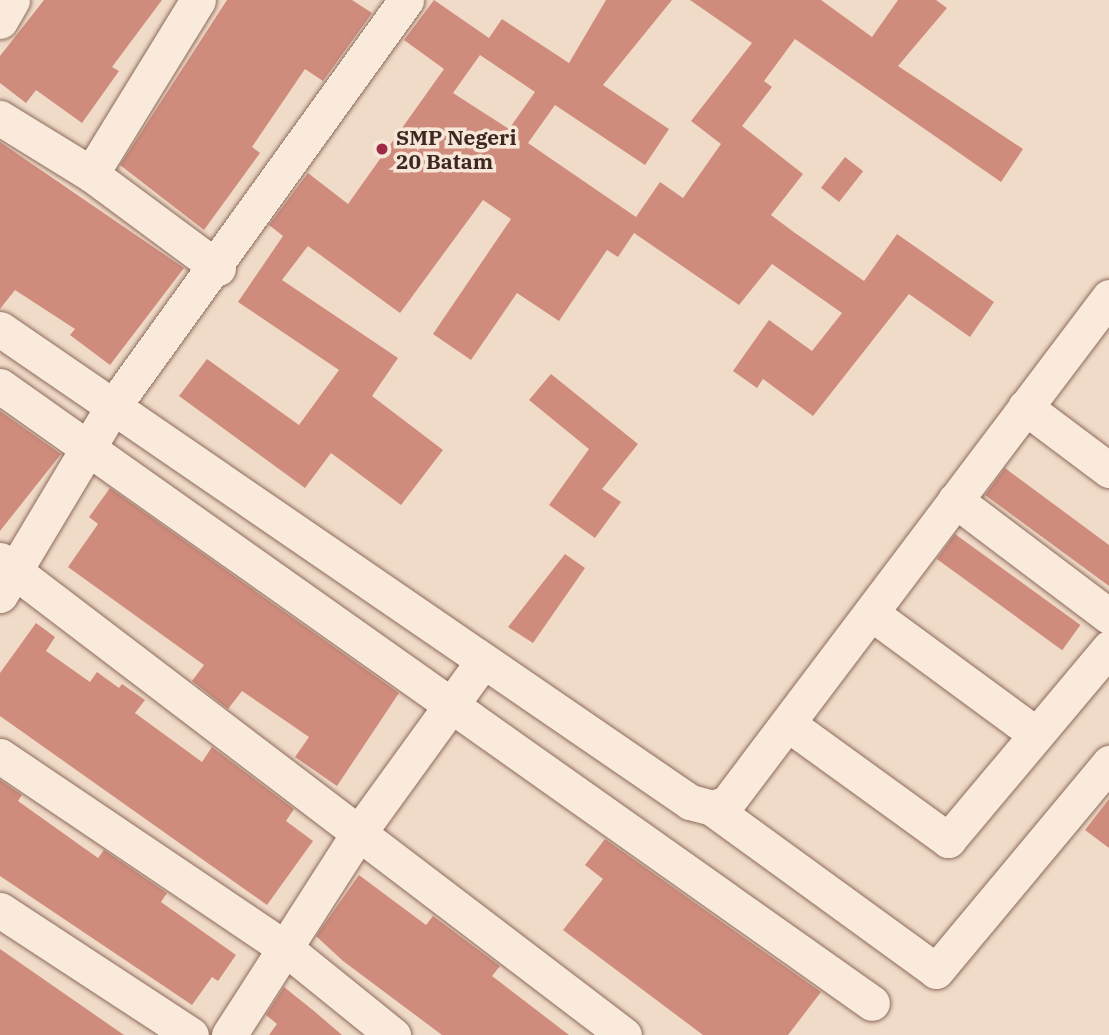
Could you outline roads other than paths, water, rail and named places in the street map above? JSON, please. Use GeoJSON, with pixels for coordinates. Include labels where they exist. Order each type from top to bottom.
{"type":"FeatureCollection","features":[{"type":"Feature","properties":{"kind":"street"},"geometry":{"type":"LineString","coordinates":[[0,21],[12,0]]}},
{"type":"Feature","properties":{"kind":"street"},"geometry":{"type":"LineString","coordinates":[[91,174],[198,0]]}},
{"type":"Feature","properties":{"kind":"street"},"geometry":{"type":"LineString","coordinates":[[406,0],[218,268],[112,408],[89,448],[5,575],[360,831],[624,1035]]}},
{"type":"Feature","properties":{"kind":"street"},"geometry":{"type":"LineString","coordinates":[[0,118],[91,174],[218,268]]}},
{"type":"Feature","properties":{"kind":"street"},"geometry":{"type":"LineString","coordinates":[[712,808],[727,803],[1026,407],[1106,309]]}},
{"type":"Feature","properties":{"kind":"street"},"geometry":{"type":"LineString","coordinates":[[0,329],[690,803],[712,808],[936,971],[1109,763]]}},
{"type":"Feature","properties":{"kind":"street"},"geometry":{"type":"LineString","coordinates":[[0,386],[872,1003]]}},
{"type":"Feature","properties":{"kind":"street"},"geometry":{"type":"LineString","coordinates":[[1026,407],[1109,470]]}},
{"type":"Feature","properties":{"kind":"street"},"geometry":{"type":"LineString","coordinates":[[955,500],[1109,616]]}},
{"type":"Feature","properties":{"kind":"street"},"geometry":{"type":"LineString","coordinates":[[871,613],[1036,734]]}},
{"type":"Feature","properties":{"kind":"street"},"geometry":{"type":"LineString","coordinates":[[788,724],[948,840],[1109,648]]}},
{"type":"Feature","properties":{"kind":"street"},"geometry":{"type":"LineString","coordinates":[[229,1035],[360,831],[484,661]]}},
{"type":"Feature","properties":{"kind":"street"},"geometry":{"type":"LineString","coordinates":[[0,755],[285,948],[393,1035]]}},
{"type":"Feature","properties":{"kind":"street"},"geometry":{"type":"LineString","coordinates":[[0,910],[191,1035]]}},
{"type":"Feature","properties":{"kind":"place","name":"SMP Negeri 20 Batam"},"geometry":{"type":"Point","coordinates":[382,149]}}]}
